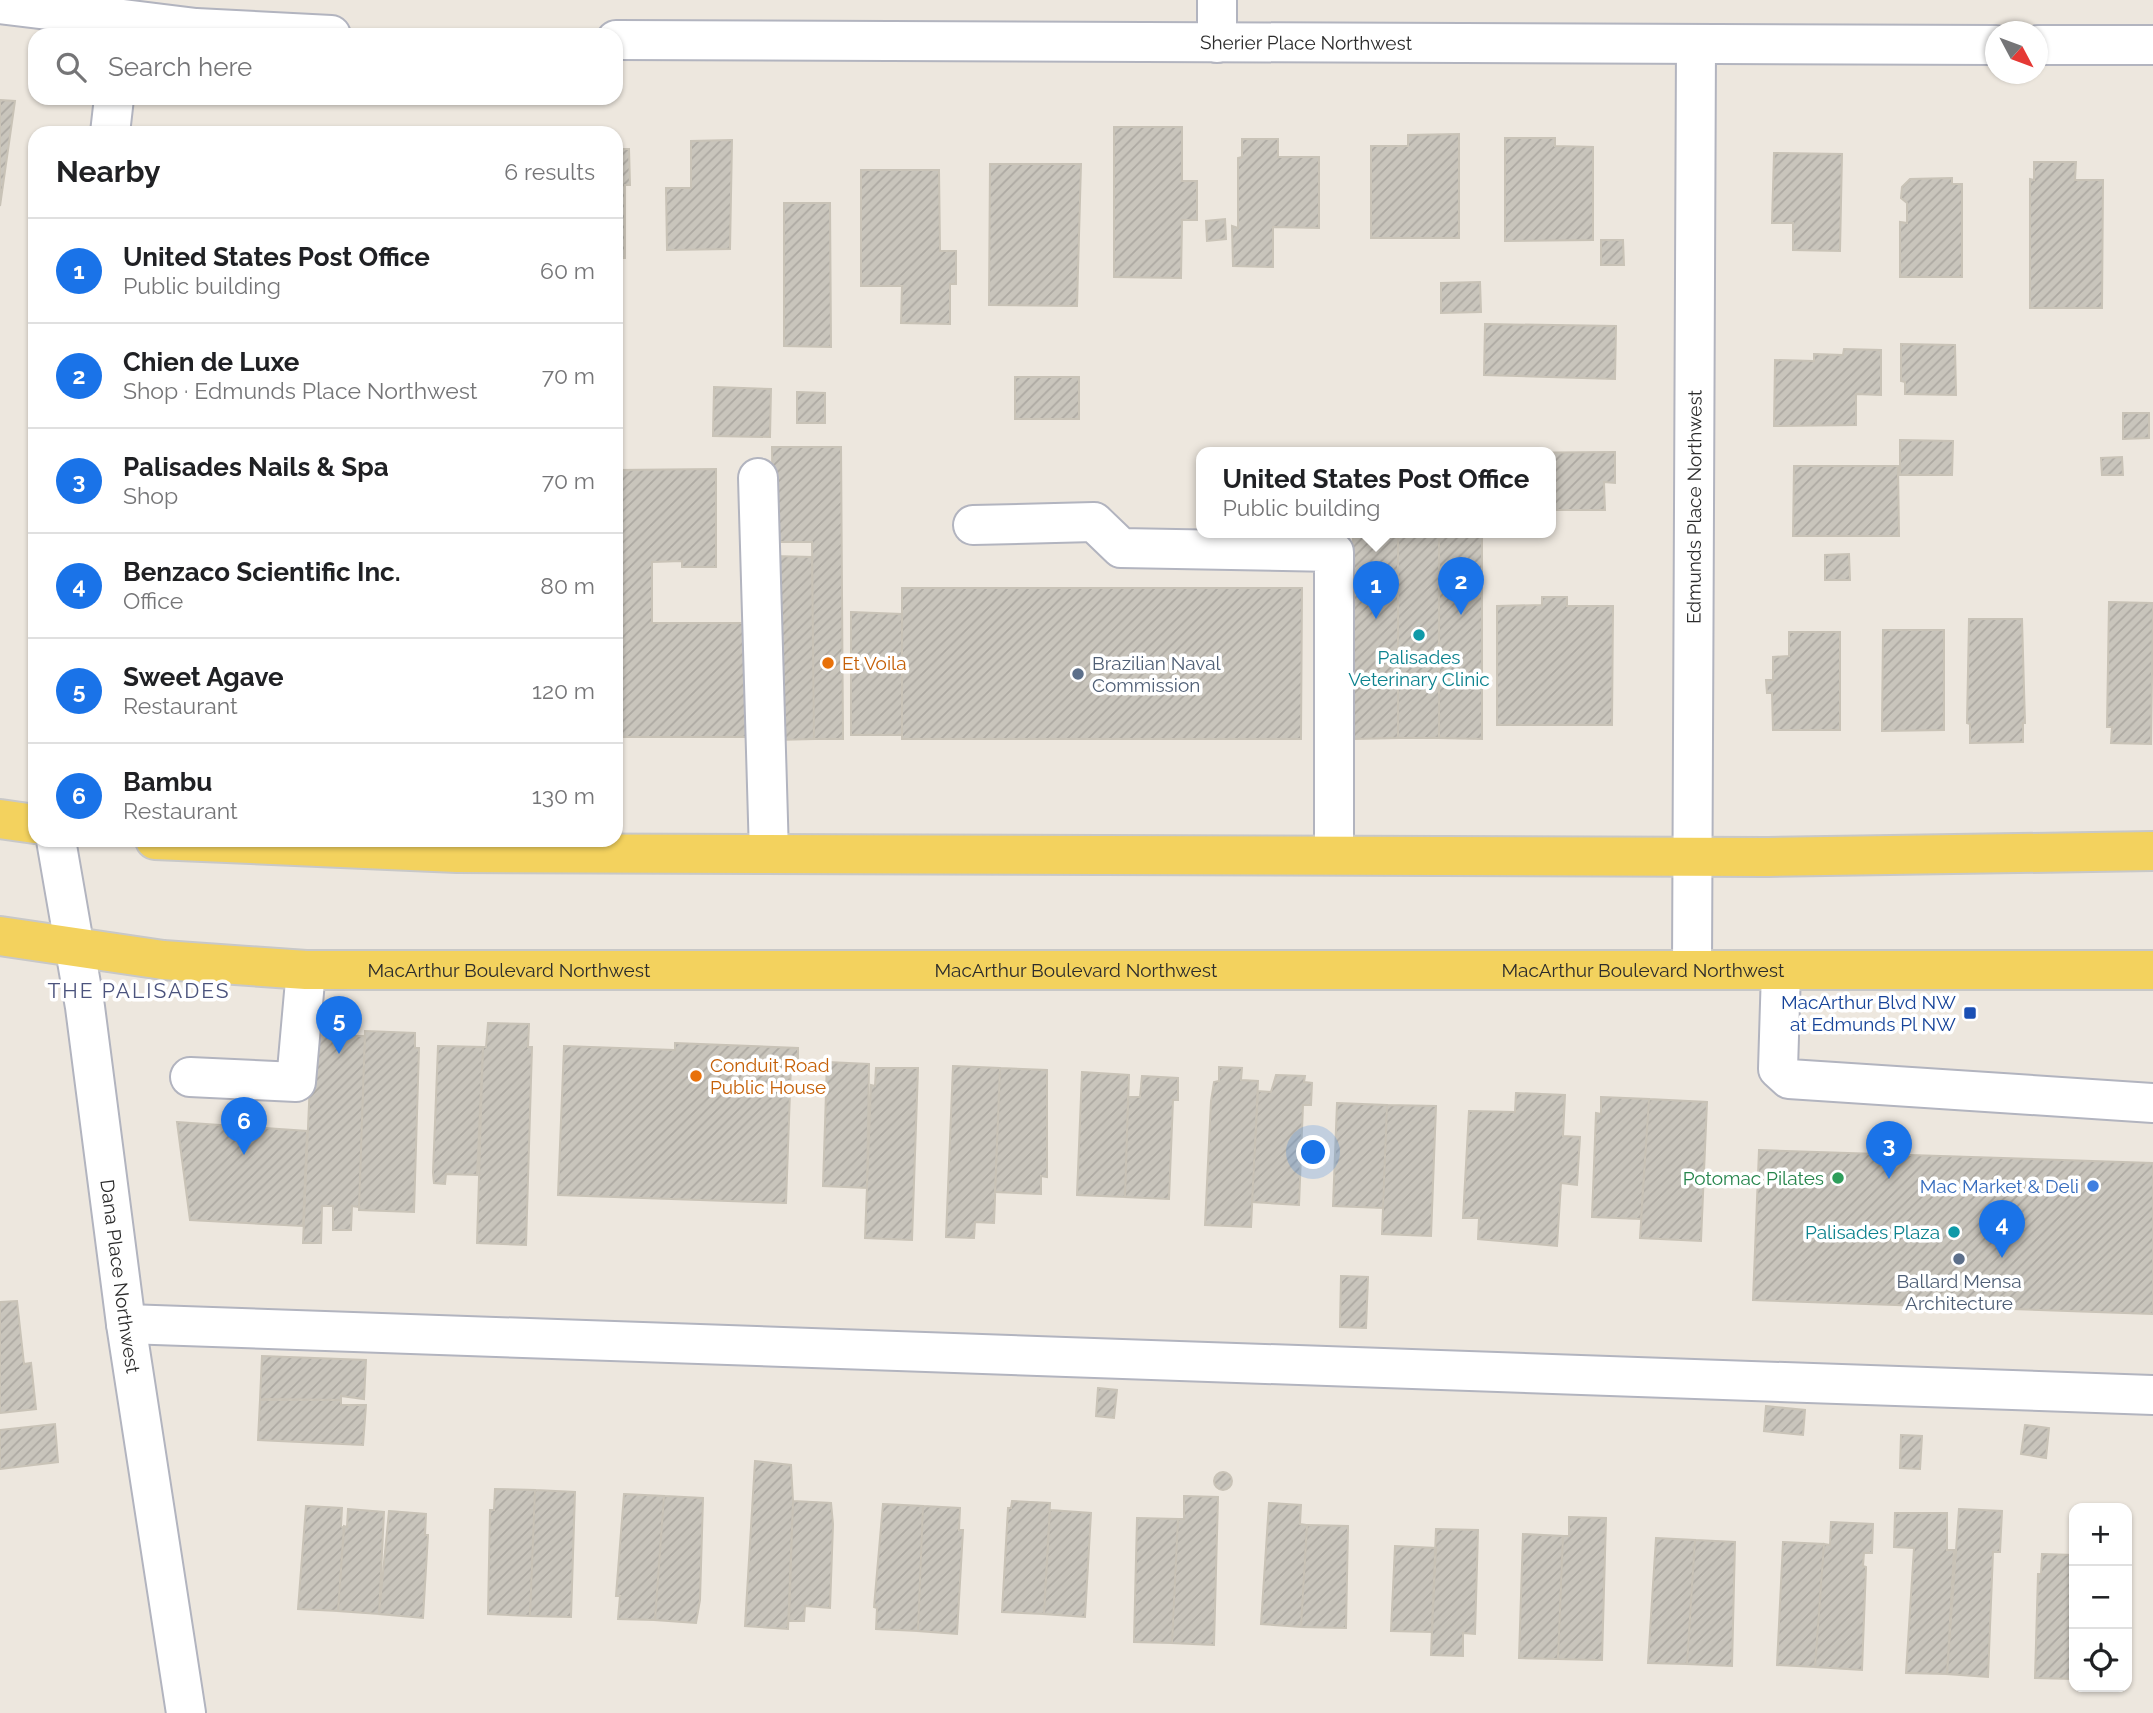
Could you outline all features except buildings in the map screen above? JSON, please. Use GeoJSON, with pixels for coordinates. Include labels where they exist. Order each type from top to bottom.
{"type":"FeatureCollection","features":[{"type":"Feature","properties":{"kind":"main road"},"geometry":{"type":"LineString","coordinates":[[0,819],[28,823]]}},
{"type":"Feature","properties":{"kind":"main road"},"geometry":{"type":"LineString","coordinates":[[318,847],[457,853],[1692,857],[2153,851]]}},
{"type":"Feature","properties":{"kind":"main road","name":"MacArthur Boulevard Northwest"},"geometry":{"type":"LineString","coordinates":[[0,936],[163,960],[306,970],[2153,970]]}},
{"type":"Feature","properties":{"kind":"street"},"geometry":{"type":"LineString","coordinates":[[1217,0],[1217,43]]}},
{"type":"Feature","properties":{"kind":"street"},"geometry":{"type":"LineString","coordinates":[[0,4],[122,27],[196,28]]}},
{"type":"Feature","properties":{"kind":"street","name":"Sherier Place Northwest"},"geometry":{"type":"LineString","coordinates":[[623,40],[1985,45]]}},
{"type":"Feature","properties":{"kind":"street","name":"Edmunds Place Northwest"},"geometry":{"type":"LineString","coordinates":[[1692,969],[1696,45]]}},
{"type":"Feature","properties":{"kind":"street"},"geometry":{"type":"LineString","coordinates":[[2048,45],[2153,45]]}},
{"type":"Feature","properties":{"kind":"street"},"geometry":{"type":"LineString","coordinates":[[111,126],[113,105]]}},
{"type":"Feature","properties":{"kind":"street"},"geometry":{"type":"LineString","coordinates":[[758,478],[769,854]]}},
{"type":"Feature","properties":{"kind":"street"},"geometry":{"type":"LineString","coordinates":[[973,524],[1094,522],[1121,548],[1334,552],[1334,854]]}},
{"type":"Feature","properties":{"kind":"street","name":"Dana Place Northwest"},"geometry":{"type":"LineString","coordinates":[[57,847],[74,948],[126,1324],[186,1713]]}},
{"type":"Feature","properties":{"kind":"street"},"geometry":{"type":"LineString","coordinates":[[190,1077],[296,1082],[306,970]]}},
{"type":"Feature","properties":{"kind":"street"},"geometry":{"type":"LineString","coordinates":[[1781,971],[1778,1069],[1789,1079],[2153,1103]]}},
{"type":"Feature","properties":{"kind":"street"},"geometry":{"type":"LineString","coordinates":[[126,1324],[2153,1395]]}},
{"type":"Feature","properties":{"kind":"place","name":"Chien de Luxe"},"geometry":{"type":"Point","coordinates":[1461,615]}},
{"type":"Feature","properties":{"kind":"place","name":"United States Post Office"},"geometry":{"type":"Point","coordinates":[1376,619]}},
{"type":"Feature","properties":{"kind":"place","name":"Palisades Veterinary Clinic"},"geometry":{"type":"Point","coordinates":[1419,635]}},
{"type":"Feature","properties":{"kind":"place","name":"Et Voila"},"geometry":{"type":"Point","coordinates":[828,663]}},
{"type":"Feature","properties":{"kind":"place","name":"Brazilian Naval Commission"},"geometry":{"type":"Point","coordinates":[1078,674]}},
{"type":"Feature","properties":{"kind":"place","name":"MacArthur Blvd NW at Edmunds Pl NW"},"geometry":{"type":"Point","coordinates":[1970,1013]}},
{"type":"Feature","properties":{"kind":"place","name":"Sweet Agave"},"geometry":{"type":"Point","coordinates":[339,1054]}},
{"type":"Feature","properties":{"kind":"place","name":"Conduit Road Public House"},"geometry":{"type":"Point","coordinates":[696,1076]}},
{"type":"Feature","properties":{"kind":"place","name":"Bambu"},"geometry":{"type":"Point","coordinates":[244,1155]}},
{"type":"Feature","properties":{"kind":"place","name":"Potomac Pilates"},"geometry":{"type":"Point","coordinates":[1838,1178]}},
{"type":"Feature","properties":{"kind":"place","name":"Palisades Nails & Spa"},"geometry":{"type":"Point","coordinates":[1889,1179]}},
{"type":"Feature","properties":{"kind":"place","name":"Mac Market & Deli"},"geometry":{"type":"Point","coordinates":[2093,1186]}},
{"type":"Feature","properties":{"kind":"place","name":"Palisades Plaza"},"geometry":{"type":"Point","coordinates":[1954,1232]}},
{"type":"Feature","properties":{"kind":"place","name":"Benzaco Scientific Inc."},"geometry":{"type":"Point","coordinates":[2002,1258]}},
{"type":"Feature","properties":{"kind":"place","name":"Ballard Mensa Architecture"},"geometry":{"type":"Point","coordinates":[1959,1259]}},
{"type":"Feature","properties":{"kind":"district","name":"THE PALISADES"},"geometry":{"type":"Point","coordinates":[139,990]}}]}
